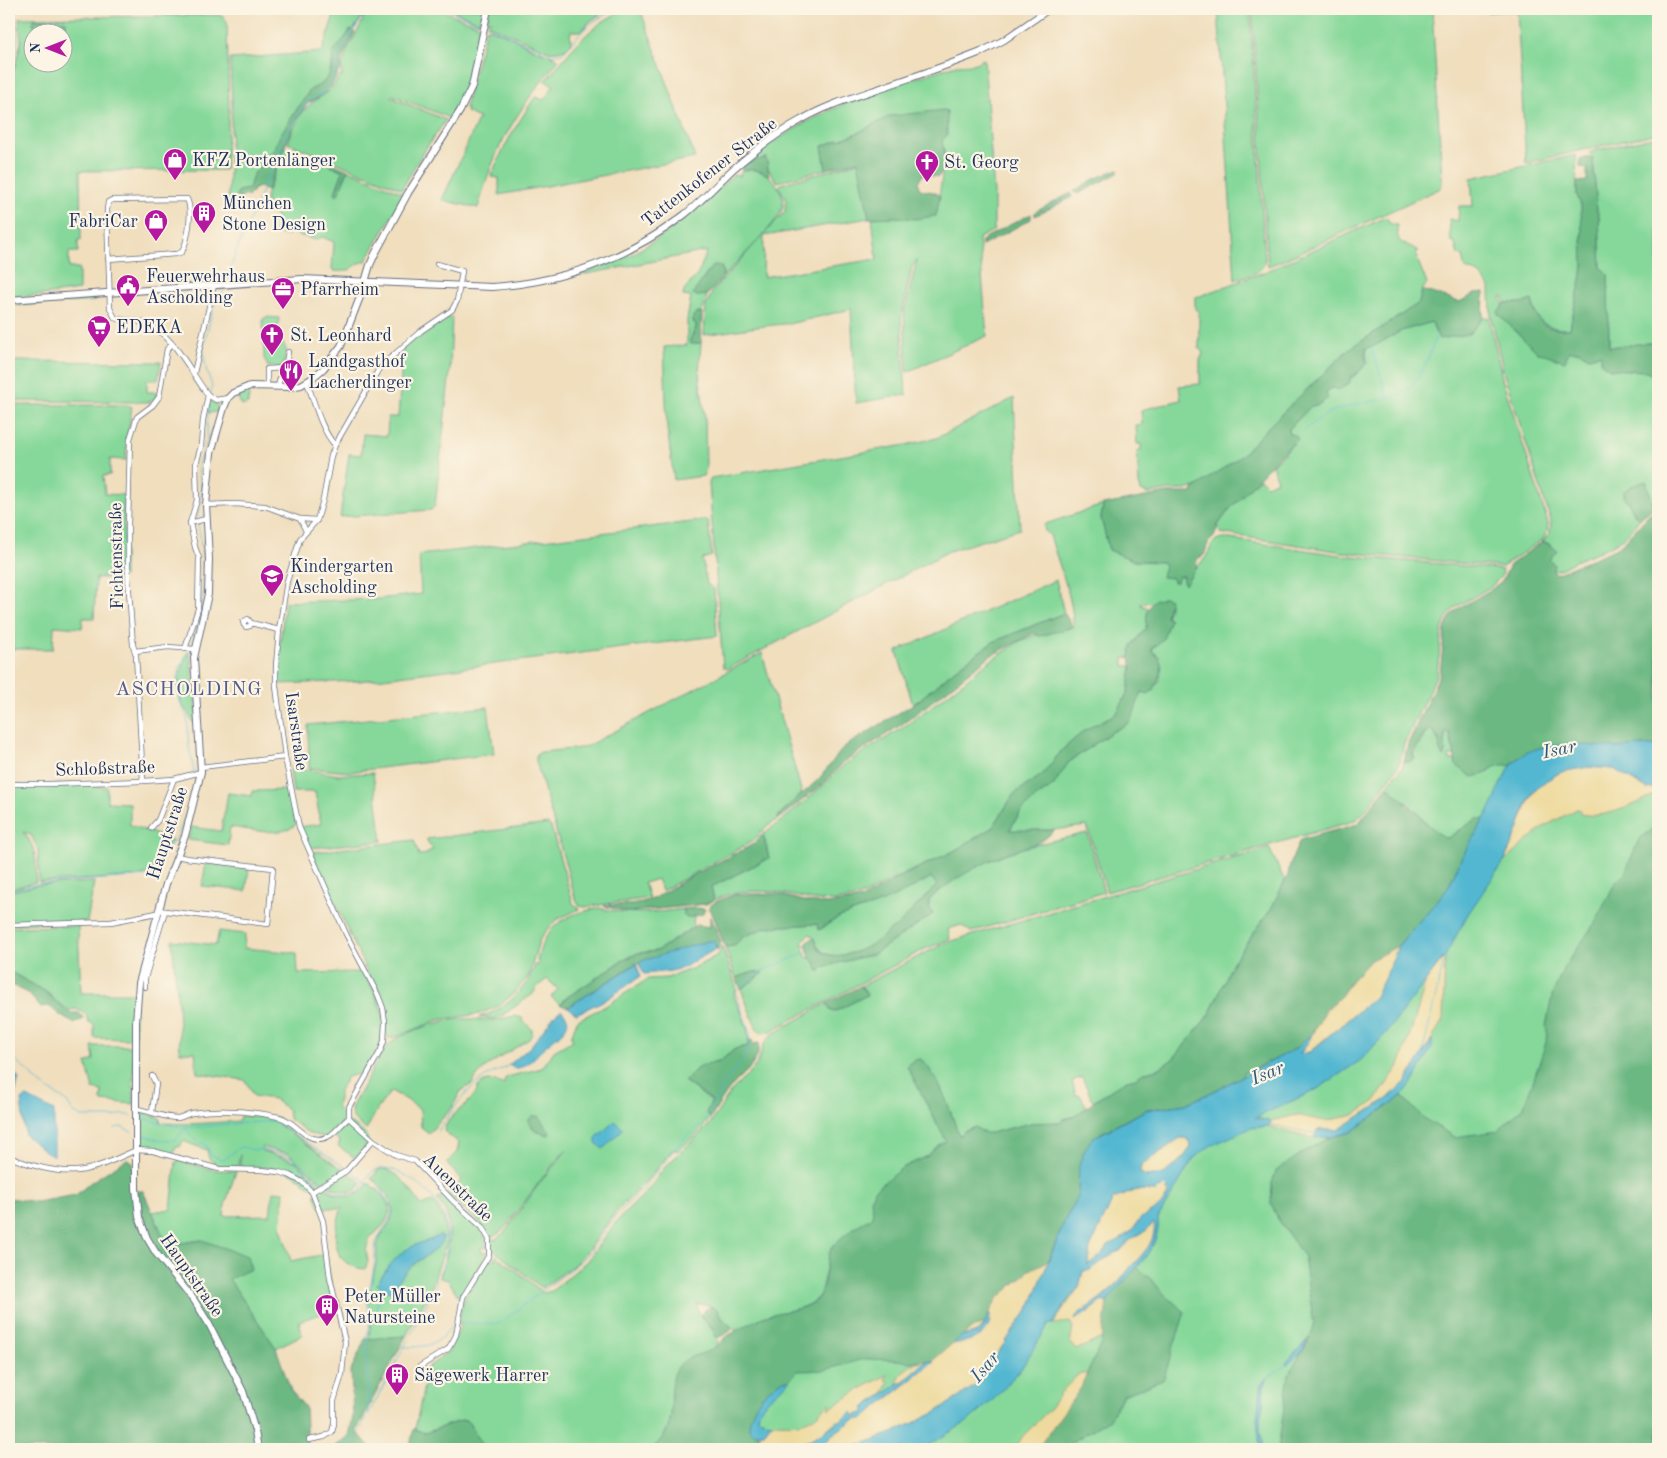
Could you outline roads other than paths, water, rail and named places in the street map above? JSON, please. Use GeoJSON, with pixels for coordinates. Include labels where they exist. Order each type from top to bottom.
{"type":"FeatureCollection","features":[{"type":"Feature","properties":{"kind":"main road"},"geometry":{"type":"LineString","coordinates":[[228,398],[244,387],[267,385],[278,387],[295,386],[307,382],[324,369],[341,346],[347,334],[370,265],[389,227],[422,169],[465,102],[472,86],[488,9]]}},
{"type":"Feature","properties":{"kind":"main road","name":"Tattenkofener Straße"},"geometry":{"type":"LineString","coordinates":[[9,300],[302,279],[365,280],[492,287],[560,277],[606,261],[632,249],[684,215],[747,158],[776,135],[800,120],[827,106],[981,52],[1004,40],[1049,9]]}},
{"type":"Feature","properties":{"kind":"main road","name":"Hauptstraße"},"geometry":{"type":"LineString","coordinates":[[228,398],[211,453],[204,519],[209,559],[208,594],[190,649],[194,662],[198,771],[192,813],[166,884],[137,994],[137,1201],[147,1238],[156,1253],[194,1300],[209,1324],[242,1391],[255,1431],[258,1449]]}},
{"type":"Feature","properties":{"kind":"street"},"geometry":{"type":"LineString","coordinates":[[108,259],[182,252],[190,220],[190,206],[187,199],[119,200],[108,202],[108,259],[111,314],[115,318],[146,323],[162,334],[172,344],[211,397],[224,408]]}},
{"type":"Feature","properties":{"kind":"street"},"geometry":{"type":"LineString","coordinates":[[437,264],[462,271],[459,286]]}},
{"type":"Feature","properties":{"kind":"street"},"geometry":{"type":"LineString","coordinates":[[194,373],[217,284]]}},
{"type":"Feature","properties":{"kind":"street","name":"Isarstraße"},"geometry":{"type":"LineString","coordinates":[[349,1118],[349,1107],[364,1077],[381,1050],[384,1041],[383,1008],[378,994],[346,934],[299,827],[285,757],[276,686],[279,630],[287,581],[298,546],[306,531],[317,520],[324,500],[331,456],[335,445],[380,366],[421,331],[452,310],[457,301],[459,286]]}},
{"type":"Feature","properties":{"kind":"street","name":"Fichtenstraße"},"geometry":{"type":"LineString","coordinates":[[143,781],[135,651],[128,577],[130,439],[137,417],[153,405],[159,397],[167,349],[172,344]]}},
{"type":"Feature","properties":{"kind":"street"},"geometry":{"type":"LineString","coordinates":[[278,387],[280,378],[284,374],[288,352]]}},
{"type":"Feature","properties":{"kind":"street"},"geometry":{"type":"LineString","coordinates":[[267,385],[267,368],[284,368]]}},
{"type":"Feature","properties":{"kind":"street"},"geometry":{"type":"LineString","coordinates":[[307,382],[327,432],[335,445]]}},
{"type":"Feature","properties":{"kind":"street"},"geometry":{"type":"LineString","coordinates":[[211,397],[228,398]]}},
{"type":"Feature","properties":{"kind":"street"},"geometry":{"type":"LineString","coordinates":[[135,651],[168,648],[190,649],[198,609],[199,558],[190,524],[197,500],[196,464],[201,446],[204,414],[211,397]]}},
{"type":"Feature","properties":{"kind":"street"},"geometry":{"type":"LineString","coordinates":[[206,505],[265,506],[300,519],[317,520]]}},
{"type":"Feature","properties":{"kind":"street"},"geometry":{"type":"LineString","coordinates":[[190,524],[204,519]]}},
{"type":"Feature","properties":{"kind":"street"},"geometry":{"type":"LineString","coordinates":[[300,519],[306,531]]}},
{"type":"Feature","properties":{"kind":"street"},"geometry":{"type":"LineString","coordinates":[[251,623],[279,630]]}},
{"type":"Feature","properties":{"kind":"street","name":"Schloßstraße"},"geometry":{"type":"LineString","coordinates":[[9,784],[174,779],[198,771],[285,757]]}},
{"type":"Feature","properties":{"kind":"street"},"geometry":{"type":"LineString","coordinates":[[151,828],[158,820],[174,779]]}},
{"type":"Feature","properties":{"kind":"street"},"geometry":{"type":"LineString","coordinates":[[9,925],[111,922],[160,912],[268,924],[273,868],[177,856]]}},
{"type":"Feature","properties":{"kind":"street"},"geometry":{"type":"LineString","coordinates":[[145,987],[145,978],[160,912]]}},
{"type":"Feature","properties":{"kind":"street"},"geometry":{"type":"LineString","coordinates":[[152,1076],[156,1084],[152,1112]]}},
{"type":"Feature","properties":{"kind":"street"},"geometry":{"type":"LineString","coordinates":[[137,1108],[167,1117],[178,1118],[184,1117],[189,1113],[227,1111],[263,1114],[283,1118],[306,1135],[317,1139],[328,1138],[349,1118],[373,1140],[348,1170],[312,1192]]}},
{"type":"Feature","properties":{"kind":"street","name":"Auenstraße"},"geometry":{"type":"LineString","coordinates":[[373,1140],[396,1155],[415,1161],[453,1202],[482,1227],[488,1239],[489,1255],[463,1297],[456,1334],[448,1349],[419,1367]]}},
{"type":"Feature","properties":{"kind":"street"},"geometry":{"type":"LineString","coordinates":[[9,1157],[36,1166],[77,1171],[136,1150],[153,1151],[219,1169],[279,1172],[302,1182],[312,1192],[324,1221],[330,1278],[345,1342],[342,1374],[334,1401],[332,1432],[309,1440]]}},
{"type":"Feature","properties":{"kind":"water","name":"Isar"},"geometry":{"type":"Polygon","coordinates":[[[1573,744],[1616,748],[1658,745],[1658,787],[1647,789],[1614,769],[1588,767],[1561,772],[1546,781],[1534,791],[1525,807],[1519,828],[1504,861],[1468,914],[1445,956],[1387,1032],[1361,1060],[1316,1090],[1255,1118],[1271,1121],[1269,1126],[1251,1128],[1210,1146],[1193,1159],[1158,1218],[1158,1231],[1148,1254],[1107,1303],[1102,1301],[1075,1320],[1077,1315],[1116,1286],[1143,1254],[1151,1243],[1154,1223],[1147,1230],[1130,1240],[1120,1251],[1114,1253],[1090,1270],[1083,1271],[1079,1287],[1070,1297],[1053,1324],[1049,1324],[1021,1369],[994,1399],[967,1422],[922,1449],[848,1449],[895,1432],[936,1412],[975,1386],[1031,1305],[1065,1220],[1078,1197],[1079,1165],[1086,1147],[1093,1138],[1146,1110],[1186,1104],[1212,1092],[1297,1048],[1313,1032],[1300,1054],[1310,1052],[1375,997],[1398,946],[1448,888],[1461,859],[1496,798],[1499,786],[1511,766],[1525,753],[1533,750],[1573,744]],[[1180,1138],[1142,1165],[1139,1171],[1145,1176],[1164,1174],[1183,1158],[1191,1147],[1190,1141],[1186,1138],[1180,1138]],[[1166,1185],[1156,1191],[1137,1190],[1113,1199],[1090,1248],[1087,1265],[1102,1254],[1108,1245],[1129,1233],[1141,1218],[1160,1206],[1169,1192],[1166,1185]]]}},
{"type":"Feature","properties":{"kind":"water"},"geometry":{"type":"Polygon","coordinates":[[[707,941],[715,941],[716,949],[684,967],[671,971],[644,974],[639,964],[642,961],[707,941]]]}},
{"type":"Feature","properties":{"kind":"water"},"geometry":{"type":"Polygon","coordinates":[[[636,964],[641,976],[607,999],[576,1014],[568,1007],[636,964]]]}},
{"type":"Feature","properties":{"kind":"water"},"geometry":{"type":"Polygon","coordinates":[[[561,1010],[568,1020],[565,1029],[526,1064],[515,1069],[509,1065],[530,1047],[561,1010]]]}},
{"type":"Feature","properties":{"kind":"water"},"geometry":{"type":"Polygon","coordinates":[[[1432,1039],[1432,1047],[1415,1079],[1402,1096],[1351,1132],[1331,1137],[1314,1138],[1317,1130],[1338,1130],[1387,1099],[1406,1082],[1432,1039]]]}},
{"type":"Feature","properties":{"kind":"water"},"geometry":{"type":"Polygon","coordinates":[[[9,1066],[19,1079],[15,1093],[9,1088],[9,1066]]]}},
{"type":"Feature","properties":{"kind":"water"},"geometry":{"type":"Polygon","coordinates":[[[27,1097],[54,1111],[54,1156],[25,1135],[21,1100],[27,1097]]]}},
{"type":"Feature","properties":{"kind":"water"},"geometry":{"type":"Polygon","coordinates":[[[615,1121],[622,1130],[603,1149],[596,1143],[596,1138],[615,1121]]]}},
{"type":"Feature","properties":{"kind":"water"},"geometry":{"type":"Polygon","coordinates":[[[440,1235],[443,1238],[439,1246],[408,1269],[391,1292],[384,1290],[377,1284],[392,1263],[405,1250],[440,1235]]]}},
{"type":"Feature","properties":{"kind":"water"},"geometry":{"type":"Polygon","coordinates":[[[990,1312],[989,1324],[983,1333],[974,1339],[952,1344],[962,1336],[976,1333],[982,1329],[990,1312]]]}},
{"type":"Feature","properties":{"kind":"water"},"geometry":{"type":"Polygon","coordinates":[[[1308,1339],[1302,1352],[1287,1365],[1286,1363],[1308,1339]]]}},
{"type":"Feature","properties":{"kind":"water"},"geometry":{"type":"Polygon","coordinates":[[[926,1361],[934,1361],[862,1419],[853,1420],[822,1444],[811,1449],[791,1449],[824,1432],[852,1412],[854,1416],[863,1413],[865,1407],[909,1377],[926,1361]]]}},
{"type":"Feature","properties":{"kind":"water"},"geometry":{"type":"Polygon","coordinates":[[[1268,1378],[1264,1386],[1263,1406],[1260,1417],[1263,1449],[1260,1449],[1257,1419],[1262,1382],[1268,1378]]]}},
{"type":"Feature","properties":{"kind":"water"},"geometry":{"type":"Polygon","coordinates":[[[784,1380],[789,1380],[789,1382],[770,1398],[759,1413],[758,1418],[772,1423],[764,1433],[754,1433],[749,1429],[752,1413],[765,1394],[784,1380]]]}},
{"type":"Feature","properties":{"kind":"waterway"},"geometry":{"type":"LineString","coordinates":[[9,79],[17,36],[16,18],[13,9]]}},
{"type":"Feature","properties":{"kind":"waterway"},"geometry":{"type":"LineString","coordinates":[[226,283],[236,252],[286,134],[302,108],[311,99],[325,91],[336,73],[339,53],[368,9]]}},
{"type":"Feature","properties":{"kind":"waterway"},"geometry":{"type":"LineString","coordinates":[[445,9],[479,23]]}},
{"type":"Feature","properties":{"kind":"waterway"},"geometry":{"type":"LineString","coordinates":[[488,26],[550,55],[562,53],[589,24],[615,9]]}},
{"type":"Feature","properties":{"kind":"waterway"},"geometry":{"type":"LineString","coordinates":[[211,394],[212,386],[206,369],[203,349],[213,308],[225,287]]}},
{"type":"Feature","properties":{"kind":"waterway"},"geometry":{"type":"LineString","coordinates":[[1303,431],[1320,418],[1334,411],[1392,396],[1406,390],[1421,373],[1436,336]]}},
{"type":"Feature","properties":{"kind":"waterway"},"geometry":{"type":"LineString","coordinates":[[1370,343],[1388,397]]}},
{"type":"Feature","properties":{"kind":"waterway"},"geometry":{"type":"LineString","coordinates":[[197,519],[202,493],[198,466],[207,440],[208,406]]}},
{"type":"Feature","properties":{"kind":"waterway"},"geometry":{"type":"LineString","coordinates":[[190,647],[200,617],[203,586],[202,554],[198,523]]}},
{"type":"Feature","properties":{"kind":"waterway"},"geometry":{"type":"LineString","coordinates":[[189,650],[179,670],[177,685],[180,702],[187,716],[189,747],[196,781]]}},
{"type":"Feature","properties":{"kind":"waterway"},"geometry":{"type":"LineString","coordinates":[[9,891],[38,884],[146,876],[152,872],[178,835],[191,801]]}},
{"type":"Feature","properties":{"kind":"waterway"},"geometry":{"type":"LineString","coordinates":[[741,986],[755,975],[805,952]]}},
{"type":"Feature","properties":{"kind":"waterway"},"geometry":{"type":"LineString","coordinates":[[1422,1055],[1445,956]]}},
{"type":"Feature","properties":{"kind":"waterway"},"geometry":{"type":"LineString","coordinates":[[460,1323],[498,1324],[574,1267],[590,1251],[617,1214],[642,1190],[678,1145],[702,1123],[718,1097],[723,1084],[742,1061],[749,1048],[750,1034],[736,994]]}},
{"type":"Feature","properties":{"kind":"waterway"},"geometry":{"type":"LineString","coordinates":[[9,1054],[42,1085],[66,1101],[74,1113],[82,1117],[114,1117],[123,1114],[132,1116]]}},
{"type":"Feature","properties":{"kind":"waterway"},"geometry":{"type":"LineString","coordinates":[[438,1131],[458,1103],[475,1085],[509,1065]]}},
{"type":"Feature","properties":{"kind":"waterway"},"geometry":{"type":"LineString","coordinates":[[141,1118],[185,1128],[193,1138],[206,1145],[210,1154],[222,1160],[242,1147],[266,1150],[293,1158],[322,1184]]}},
{"type":"Feature","properties":{"kind":"waterway"},"geometry":{"type":"LineString","coordinates":[[140,1134],[163,1141],[176,1140],[185,1128],[270,1121],[276,1122],[346,1168]]}},
{"type":"Feature","properties":{"kind":"waterway"},"geometry":{"type":"LineString","coordinates":[[1268,1124],[1316,1134]]}},
{"type":"Feature","properties":{"kind":"waterway"},"geometry":{"type":"LineString","coordinates":[[115,1128],[122,1127],[132,1132]]}},
{"type":"Feature","properties":{"kind":"waterway"},"geometry":{"type":"LineString","coordinates":[[325,1186],[338,1193],[349,1194],[358,1192],[372,1172],[384,1168],[394,1170],[413,1180],[437,1203],[446,1222],[448,1233],[444,1261],[432,1293],[348,1449]]}},
{"type":"Feature","properties":{"kind":"waterway"},"geometry":{"type":"LineString","coordinates":[[349,1170],[370,1185]]}},
{"type":"Feature","properties":{"kind":"waterway"},"geometry":{"type":"LineString","coordinates":[[368,1413],[367,1337],[371,1319],[366,1298],[369,1294],[375,1261],[376,1242],[391,1216],[392,1209],[379,1187]]}},
{"type":"Feature","properties":{"kind":"waterway"},"geometry":{"type":"LineString","coordinates":[[443,1238],[448,1234]]}},
{"type":"Feature","properties":{"kind":"waterway"},"geometry":{"type":"LineString","coordinates":[[371,1319],[384,1290]]}},
{"type":"Feature","properties":{"kind":"waterway"},"geometry":{"type":"LineString","coordinates":[[404,1347],[432,1344],[457,1323]]}},
{"type":"Feature","properties":{"kind":"waterway"},"geometry":{"type":"LineString","coordinates":[[1268,1378],[1287,1364]]}},
{"type":"Feature","properties":{"kind":"waterway"},"geometry":{"type":"LineString","coordinates":[[1422,1441],[1423,1449]]}},
{"type":"Feature","properties":{"kind":"place","name":"KFZ Portenlänger"},"geometry":{"type":"Point","coordinates":[175,181]}},
{"type":"Feature","properties":{"kind":"place","name":"St. Georg"},"geometry":{"type":"Point","coordinates":[927,183]}},
{"type":"Feature","properties":{"kind":"place","name":"München Stone Design"},"geometry":{"type":"Point","coordinates":[204,234]}},
{"type":"Feature","properties":{"kind":"place","name":"FabriCar"},"geometry":{"type":"Point","coordinates":[156,242]}},
{"type":"Feature","properties":{"kind":"place","name":"Feuerwehrhaus Ascholding"},"geometry":{"type":"Point","coordinates":[128,307]}},
{"type":"Feature","properties":{"kind":"place","name":"Pfarrheim"},"geometry":{"type":"Point","coordinates":[283,310]}},
{"type":"Feature","properties":{"kind":"place","name":"EDEKA"},"geometry":{"type":"Point","coordinates":[99,348]}},
{"type":"Feature","properties":{"kind":"place","name":"St. Leonhard"},"geometry":{"type":"Point","coordinates":[272,356]}},
{"type":"Feature","properties":{"kind":"place","name":"Landgasthof Lacherdinger"},"geometry":{"type":"Point","coordinates":[291,392]}},
{"type":"Feature","properties":{"kind":"place","name":"Kindergarten Ascholding"},"geometry":{"type":"Point","coordinates":[272,597]}},
{"type":"Feature","properties":{"kind":"place","name":"Peter Müller Natursteine"},"geometry":{"type":"Point","coordinates":[327,1327]}},
{"type":"Feature","properties":{"kind":"place","name":"Sägewerk Harrer"},"geometry":{"type":"Point","coordinates":[397,1396]}},
{"type":"Feature","properties":{"kind":"district","name":"ASCHOLDING"},"geometry":{"type":"Point","coordinates":[189,688]}}]}
